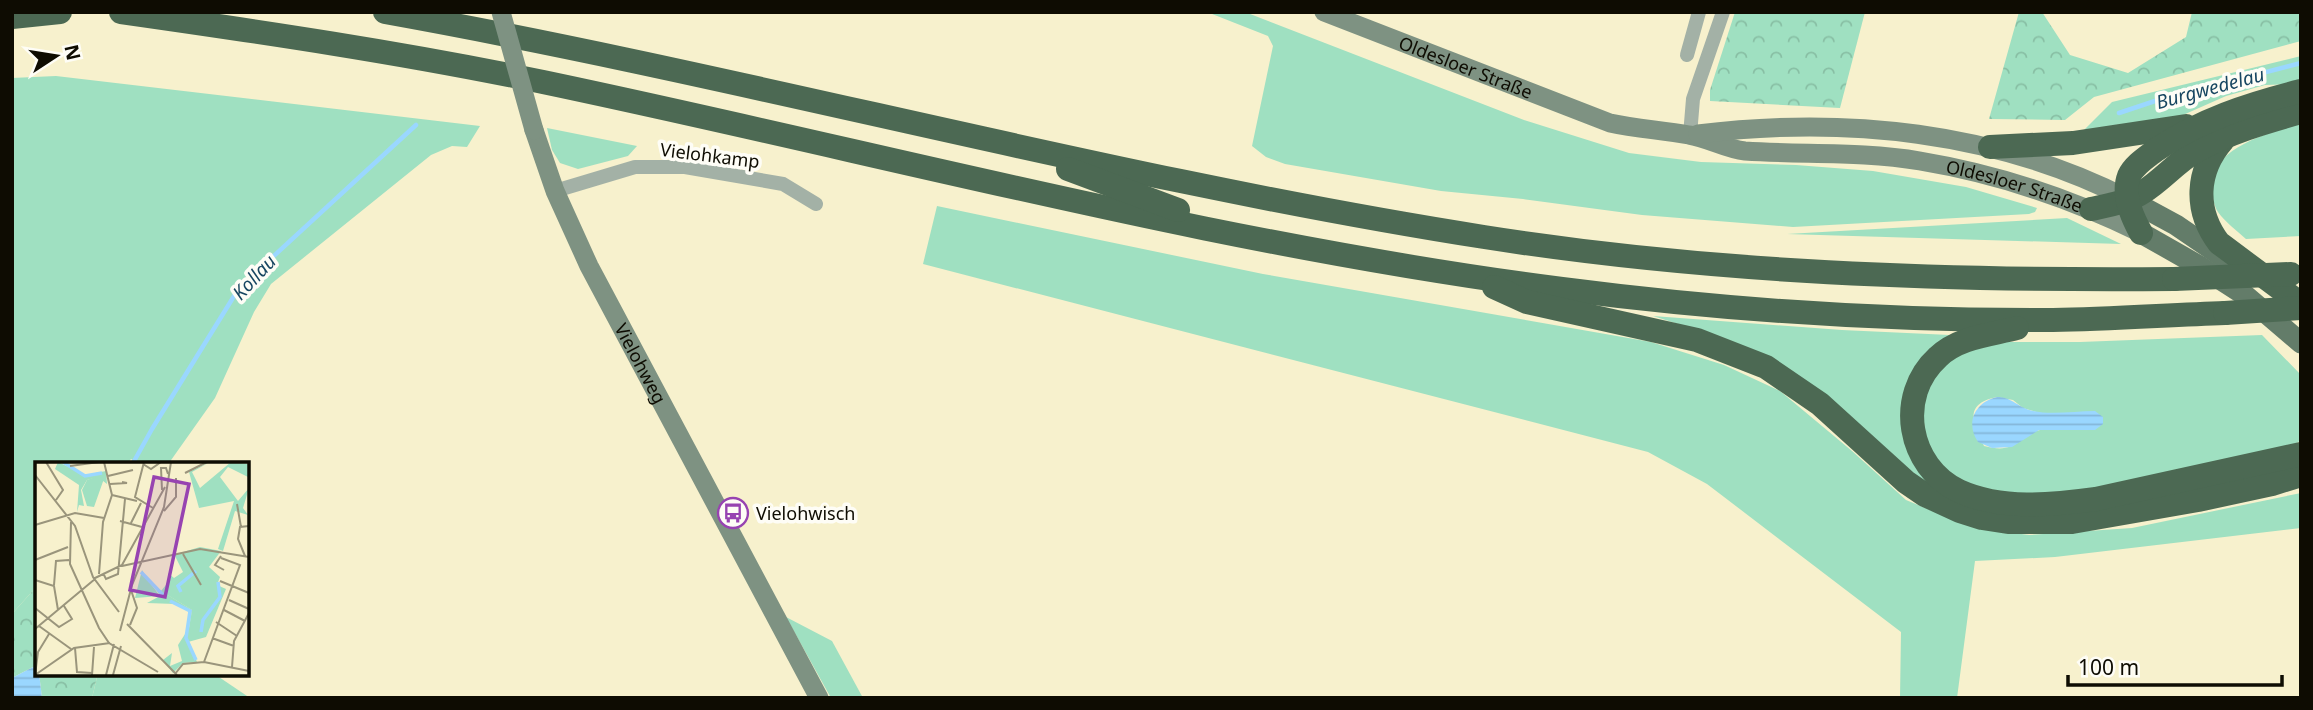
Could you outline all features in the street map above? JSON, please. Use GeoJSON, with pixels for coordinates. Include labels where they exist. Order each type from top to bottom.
{"type":"FeatureCollection","features":[{"type":"Feature","properties":{"kind":"highway"},"geometry":{"type":"LineString","coordinates":[[12,17],[60,12]]}},
{"type":"Feature","properties":{"kind":"highway"},"geometry":{"type":"LineString","coordinates":[[121,12],[365,48],[536,80],[977,179],[1253,237],[1467,275],[1612,295],[1886,317],[2054,320],[2225,313],[2301,306]]}},
{"type":"Feature","properties":{"kind":"highway"},"geometry":{"type":"LineString","coordinates":[[385,12],[500,33],[1260,197],[1488,237],[1594,252],[1764,269],[1977,279],[2174,279],[2296,273]]}},
{"type":"Feature","properties":{"kind":"highway"},"geometry":{"type":"LineString","coordinates":[[1990,147],[2213,132],[2246,105],[2301,91]]}},
{"type":"Feature","properties":{"kind":"highway"},"geometry":{"type":"LineString","coordinates":[[2141,233],[2128,199],[2128,179],[2136,167],[2170,141],[2266,122],[2301,112]]}},
{"type":"Feature","properties":{"kind":"highway"},"geometry":{"type":"LineString","coordinates":[[2213,132],[2213,153],[2201,178],[2200,196],[2210,230],[2219,243],[2301,306]]}},
{"type":"Feature","properties":{"kind":"highway"},"geometry":{"type":"LineString","coordinates":[[982,137],[1253,237]]}},
{"type":"Feature","properties":{"kind":"highway"},"geometry":{"type":"LineString","coordinates":[[977,179],[1260,197]]}},
{"type":"Feature","properties":{"kind":"highway"},"geometry":{"type":"LineString","coordinates":[[2091,209],[2128,199]]}},
{"type":"Feature","properties":{"kind":"highway"},"geometry":{"type":"LineString","coordinates":[[1467,275],[1527,302],[1684,337],[1766,367],[1821,404],[1906,482],[1925,495],[1982,518],[2008,522],[2073,522],[2184,503],[2272,484],[2301,483]]}},
{"type":"Feature","properties":{"kind":"highway"},"geometry":{"type":"LineString","coordinates":[[2054,320],[1964,341],[1938,357],[1926,371],[1914,396],[1911,421],[1922,458],[1943,481],[1973,496],[2001,502],[2064,503],[2300,459]]}},
{"type":"Feature","properties":{"kind":"highway"},"geometry":{"type":"LineString","coordinates":[[2272,484],[2300,459]]}},
{"type":"Feature","properties":{"kind":"main road","name":"Vielohweg"},"geometry":{"type":"LineString","coordinates":[[501,12],[534,130],[555,191],[589,266],[819,698]]}},
{"type":"Feature","properties":{"kind":"main road","name":"Oldesloer Straße"},"geometry":{"type":"LineString","coordinates":[[1324,12],[1611,123],[1690,135],[1742,151],[1853,154],[1947,166],[1998,177],[2091,209],[2141,233],[2246,296],[2301,344]]}},
{"type":"Feature","properties":{"kind":"main road","name":"Oldesloer Straße"},"geometry":{"type":"LineString","coordinates":[[1690,135],[1745,128],[1844,126],[1908,131],[1990,147],[2060,171],[2128,199],[2188,233],[2301,316]]}},
{"type":"Feature","properties":{"kind":"street"},"geometry":{"type":"LineString","coordinates":[[1687,55],[1699,12]]}},
{"type":"Feature","properties":{"kind":"street"},"geometry":{"type":"LineString","coordinates":[[1690,135],[1693,99],[1723,12]]}},
{"type":"Feature","properties":{"kind":"street","name":"Vielohkamp"},"geometry":{"type":"LineString","coordinates":[[555,191],[635,167],[685,167],[783,184],[816,204]]}},
{"type":"Feature","properties":{"kind":"green space"},"geometry":{"type":"Polygon","coordinates":[[[1207,12],[1245,12],[1524,120],[1629,153],[1701,162],[1873,171],[1966,187],[2037,208],[2029,214],[1793,227],[1642,215],[1441,191],[1285,164],[1266,157],[1252,146],[1273,46],[1268,36],[1207,12]]]}},
{"type":"Feature","properties":{"kind":"green space"},"geometry":{"type":"Polygon","coordinates":[[[1735,12],[1865,12],[1840,108],[1710,101],[1710,90],[1735,12]]]}},
{"type":"Feature","properties":{"kind":"green space"},"geometry":{"type":"Polygon","coordinates":[[[2019,12],[2042,12],[2070,55],[2128,73],[2186,37],[2192,12],[2301,12],[2301,41],[2094,97],[2065,120],[1989,119],[2019,12]]]}},
{"type":"Feature","properties":{"kind":"green space"},"geometry":{"type":"Polygon","coordinates":[[[2301,56],[2301,84],[2265,85],[2226,96],[2174,119],[2078,136],[2112,102],[2301,56]]]}},
{"type":"Feature","properties":{"kind":"green space"},"geometry":{"type":"Polygon","coordinates":[[[56,76],[480,126],[467,147],[452,146],[431,155],[271,284],[254,312],[215,398],[170,462],[136,462],[131,459],[129,462],[35,462],[35,588],[12,614],[12,78],[56,76]]]}},
{"type":"Feature","properties":{"kind":"green space"},"geometry":{"type":"Polygon","coordinates":[[[2301,123],[2301,236],[2246,239],[2217,210],[2212,191],[2213,176],[2229,153],[2258,138],[2301,123]]]}},
{"type":"Feature","properties":{"kind":"green space"},"geometry":{"type":"Polygon","coordinates":[[[547,128],[637,146],[628,156],[578,169],[560,163],[552,150],[547,128]]]}},
{"type":"Feature","properties":{"kind":"green space"},"geometry":{"type":"Polygon","coordinates":[[[937,206],[1263,274],[1651,342],[1724,365],[1780,391],[1906,500],[1967,525],[2029,535],[2132,528],[2301,493],[2301,528],[2055,557],[1975,561],[1957,698],[1900,698],[1901,632],[1707,484],[1648,452],[923,264],[937,206]]]}},
{"type":"Feature","properties":{"kind":"green space"},"geometry":{"type":"Polygon","coordinates":[[[2067,218],[2121,244],[1787,234],[2067,218]]]}},
{"type":"Feature","properties":{"kind":"green space"},"geometry":{"type":"Polygon","coordinates":[[[1653,316],[1950,335],[1908,384],[1945,496],[1716,336],[1653,316]]]}},
{"type":"Feature","properties":{"kind":"green space"},"geometry":{"type":"Polygon","coordinates":[[[2262,335],[2301,375],[2301,440],[2282,453],[2097,492],[1997,495],[1952,478],[1926,448],[1922,396],[1952,354],[2000,342],[2080,342],[2262,335]],[[1997,397],[1979,404],[1975,410],[1974,422],[1984,446],[2011,446],[2040,430],[2095,430],[2023,408],[2013,400],[1997,397]]]}},
{"type":"Feature","properties":{"kind":"green space"},"geometry":{"type":"Polygon","coordinates":[[[35,588],[35,668],[33,667],[12,678],[12,614],[35,588]]]}},
{"type":"Feature","properties":{"kind":"green space"},"geometry":{"type":"Polygon","coordinates":[[[786,617],[832,641],[863,698],[831,698],[786,617]]]}},
{"type":"Feature","properties":{"kind":"green space"},"geometry":{"type":"Polygon","coordinates":[[[39,675],[98,675],[92,698],[42,698],[39,675]]]}},
{"type":"Feature","properties":{"kind":"green space"},"geometry":{"type":"Polygon","coordinates":[[[98,675],[216,675],[250,698],[92,698],[98,675]]]}},
{"type":"Feature","properties":{"kind":"water"},"geometry":{"type":"Polygon","coordinates":[[[1997,397],[2040,412],[2095,411],[2103,417],[2103,424],[2095,430],[2039,430],[2012,447],[1992,448],[1978,442],[1972,421],[1983,403],[1997,397]]]}},
{"type":"Feature","properties":{"kind":"water"},"geometry":{"type":"Polygon","coordinates":[[[33,667],[35,675],[39,675],[42,698],[12,698],[12,678],[33,667]]]}},
{"type":"Feature","properties":{"kind":"waterway","name":"Burgwedelau"},"geometry":{"type":"LineString","coordinates":[[2119,113],[2158,100],[2301,63]]}},
{"type":"Feature","properties":{"kind":"waterway","name":"Kollau"},"geometry":{"type":"LineString","coordinates":[[134,462],[239,288],[416,125]]}},
{"type":"Feature","properties":{"kind":"place","name":"Vielohwisch"},"geometry":{"type":"Point","coordinates":[733,513]}}]}
